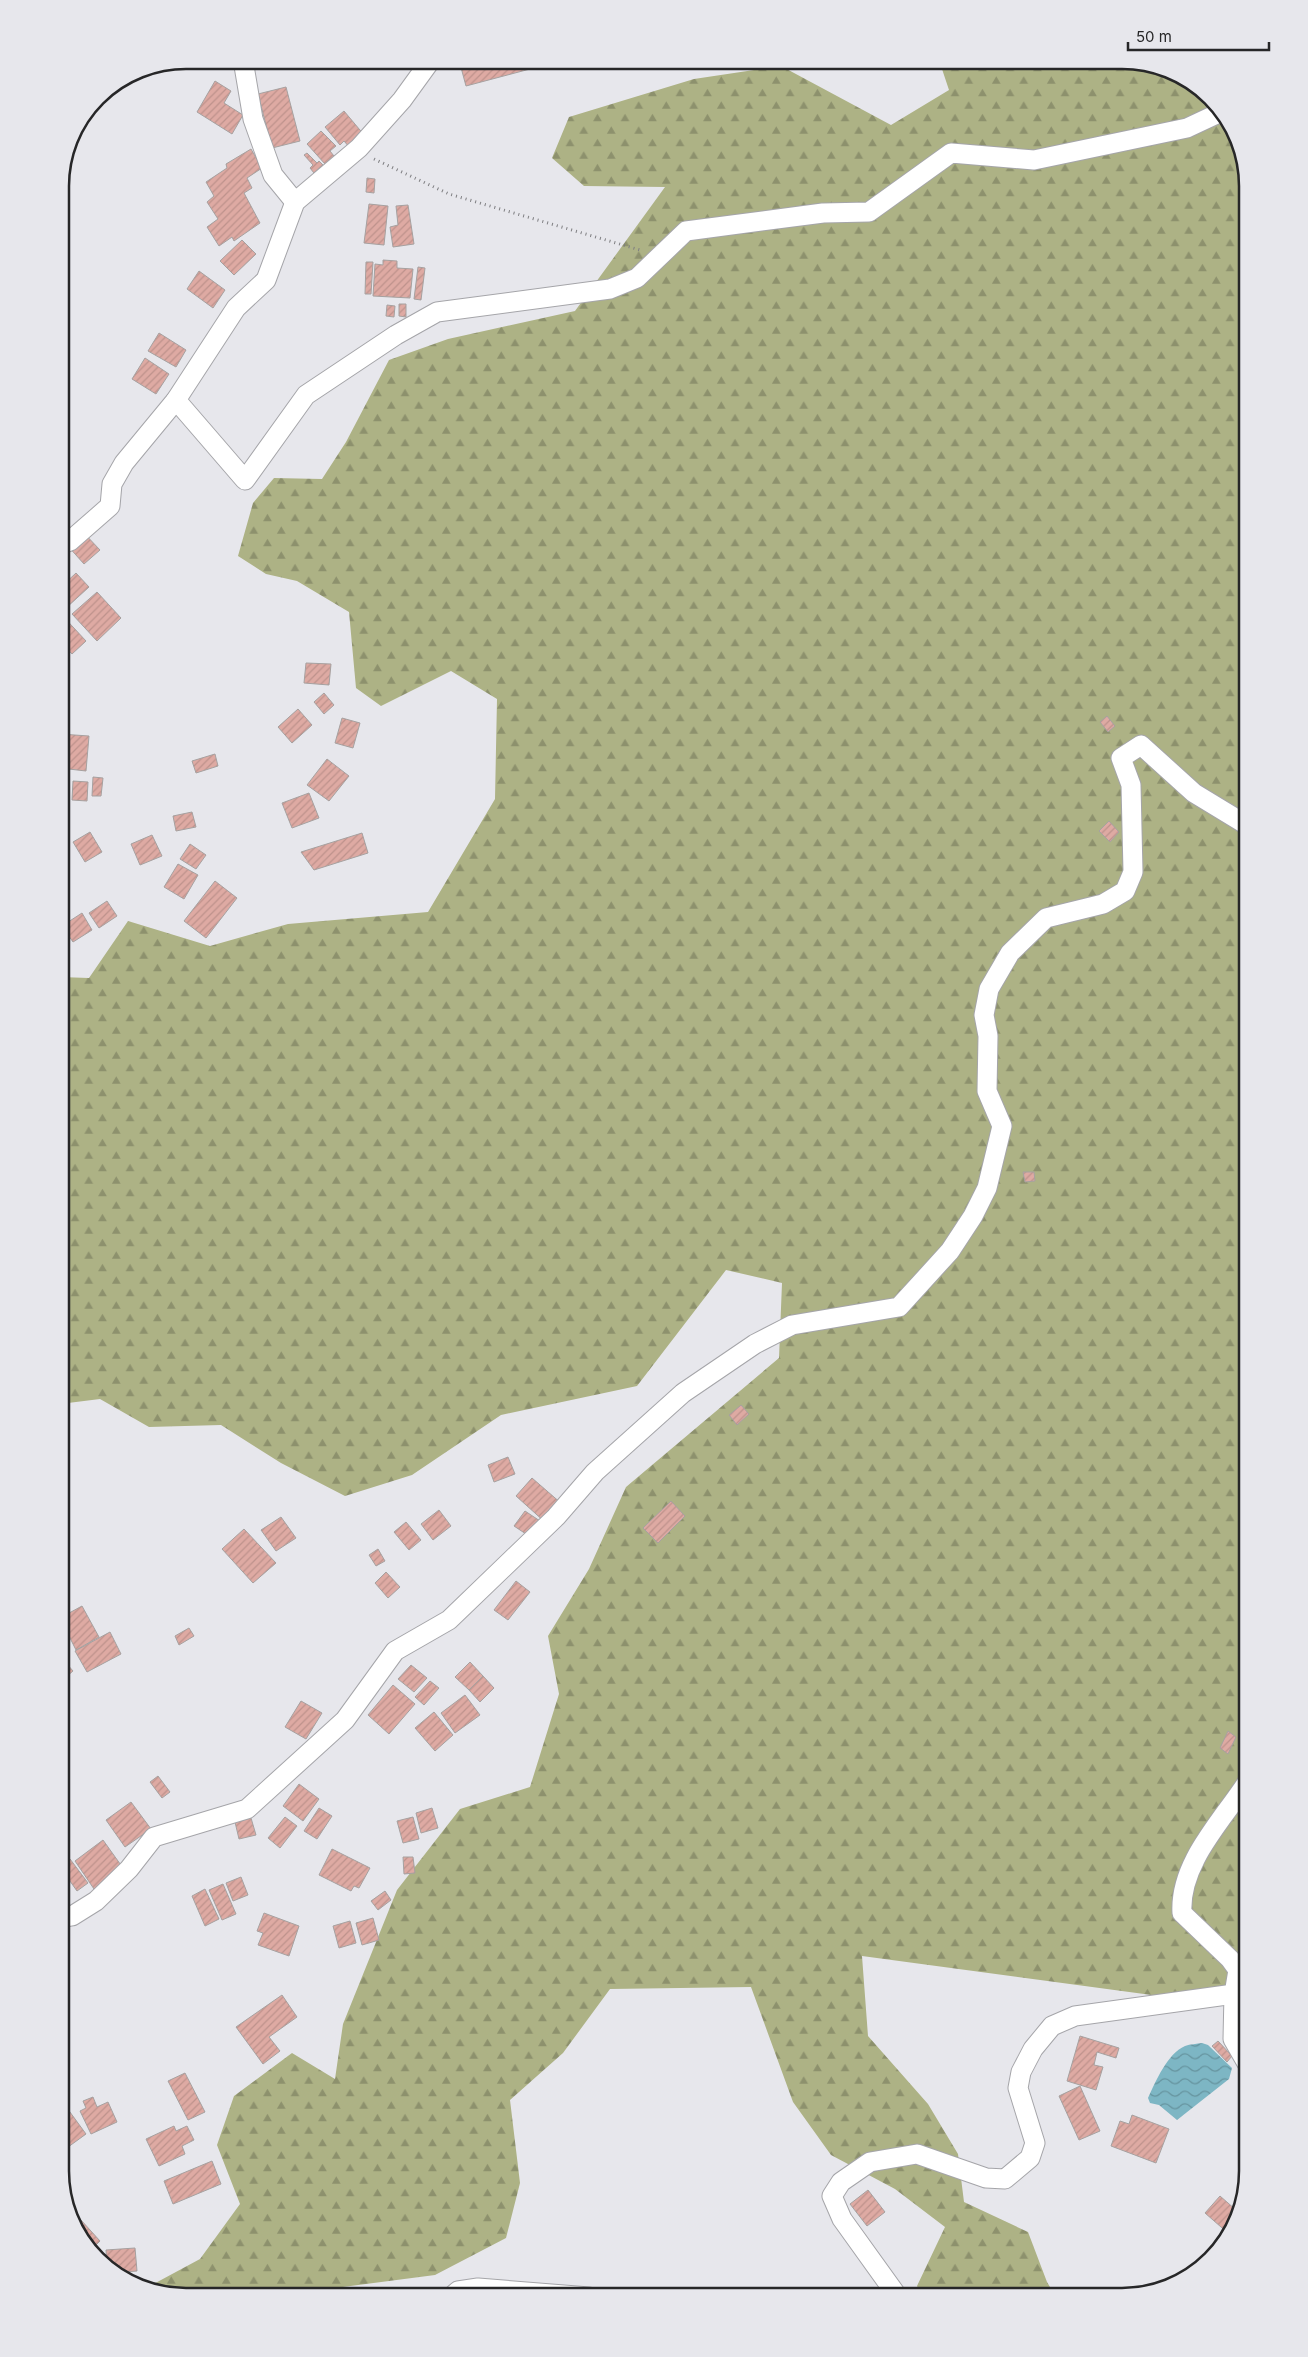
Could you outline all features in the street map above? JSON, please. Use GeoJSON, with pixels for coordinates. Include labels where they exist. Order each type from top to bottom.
{"type":"FeatureCollection","features":[{"type":"Feature","properties":{"kind":"street"},"geometry":{"type":"LineString","coordinates":[[244,69],[253,120],[273,175],[295,202]]}},
{"type":"Feature","properties":{"kind":"street"},"geometry":{"type":"LineString","coordinates":[[69,541],[110,506],[112,484],[124,463],[176,400],[236,308],[266,280],[295,202],[359,148],[402,100],[424,69]]}},
{"type":"Feature","properties":{"kind":"street"},"geometry":{"type":"LineString","coordinates":[[176,400],[245,480],[306,394],[396,335],[437,312],[610,289],[637,278],[686,231],[823,213],[869,212],[951,153],[1034,160],[1186,128],[1215,115]]}},
{"type":"Feature","properties":{"kind":"street"},"geometry":{"type":"LineString","coordinates":[[69,1916],[96,1901],[129,1869],[154,1837],[247,1810],[346,1720],[395,1650],[448,1620],[556,1517],[595,1472],[683,1393],[755,1344],[792,1325],[899,1307],[950,1251],[973,1216],[987,1188],[1002,1126],[987,1091],[988,1036],[984,1016],[989,989],[1010,953],[1046,918],[1103,904],[1125,891],[1133,872],[1131,785],[1121,758],[1141,744],[1194,792],[1239,820]]}},
{"type":"Feature","properties":{"kind":"street"},"geometry":{"type":"LineString","coordinates":[[1239,1793],[1204,1842],[1182,1899],[1182,1913],[1238,1970],[1234,1994],[1233,2039],[1239,2049]]}},
{"type":"Feature","properties":{"kind":"street"},"geometry":{"type":"LineString","coordinates":[[892,2288],[842,2219],[832,2196],[841,2182],[870,2162],[917,2154],[986,2178],[1005,2179],[1030,2158],[1035,2143],[1018,2088],[1020,2072],[1033,2048],[1052,2026],[1075,2016],[1234,1994]]}},
{"type":"Feature","properties":{"kind":"path"},"geometry":{"type":"LineString","coordinates":[[359,148],[359,153],[449,194],[660,256]]}},
{"type":"Feature","properties":{"kind":"green space"},"geometry":{"type":"Polygon","coordinates":[[[761,69],[787,69],[891,125],[949,90],[942,69],[1130,69],[1152,73],[1181,84],[1205,103],[1224,127],[1237,163],[1239,178],[1239,2007],[862,1956],[868,2036],[928,2104],[958,2154],[964,2202],[1028,2232],[1051,2288],[918,2288],[917,2286],[945,2227],[895,2189],[831,2155],[793,2102],[751,1987],[610,1989],[563,2053],[510,2100],[520,2183],[506,2238],[435,2275],[335,2288],[178,2288],[154,2284],[200,2259],[240,2204],[217,2145],[234,2096],[292,2053],[335,2079],[343,2024],[397,1890],[460,1809],[530,1787],[559,1694],[548,1636],[589,1569],[626,1487],[779,1358],[782,1283],[726,1270],[637,1386],[501,1415],[412,1475],[345,1496],[281,1463],[221,1425],[149,1427],[100,1399],[69,1403],[69,977],[89,978],[128,921],[210,946],[288,924],[428,912],[495,799],[497,699],[451,671],[381,706],[356,688],[349,612],[297,581],[266,574],[238,556],[253,503],[274,478],[322,479],[346,442],[389,360],[448,339],[575,311],[665,187],[584,186],[552,158],[569,117],[694,79],[761,69]]]}},
{"type":"Feature","properties":{"kind":"water"},"geometry":{"type":"Polygon","coordinates":[[[1202,2043],[1208,2045],[1232,2068],[1229,2079],[1177,2120],[1159,2105],[1150,2103],[1148,2098],[1167,2061],[1185,2046],[1202,2043]]]}},
{"type":"Feature","properties":{"kind":"building"},"geometry":{"type":"Polygon","coordinates":[[[461,69],[530,69],[466,86],[461,69]]]}},
{"type":"Feature","properties":{"kind":"building"},"geometry":{"type":"Polygon","coordinates":[[[215,81],[231,91],[224,103],[243,115],[232,134],[197,112],[215,81]]]}},
{"type":"Feature","properties":{"kind":"building"},"geometry":{"type":"Polygon","coordinates":[[[286,87],[300,141],[272,148],[258,94],[286,87]]]}},
{"type":"Feature","properties":{"kind":"building"},"geometry":{"type":"Polygon","coordinates":[[[344,111],[365,136],[350,148],[344,141],[340,145],[325,127],[344,111]]]}},
{"type":"Feature","properties":{"kind":"building"},"geometry":{"type":"Polygon","coordinates":[[[321,131],[336,146],[330,151],[334,156],[325,164],[307,144],[321,131]]]}},
{"type":"Feature","properties":{"kind":"building"},"geometry":{"type":"Polygon","coordinates":[[[251,149],[262,168],[247,178],[252,188],[244,193],[260,223],[234,241],[232,237],[219,246],[207,227],[218,219],[207,202],[214,196],[206,182],[227,168],[226,164],[251,149]]]}},
{"type":"Feature","properties":{"kind":"building"},"geometry":{"type":"Polygon","coordinates":[[[307,153],[317,163],[319,161],[323,165],[314,173],[310,168],[313,165],[304,155],[307,153]]]}},
{"type":"Feature","properties":{"kind":"building"},"geometry":{"type":"Polygon","coordinates":[[[367,178],[375,179],[374,193],[366,192],[367,178]]]}},
{"type":"Feature","properties":{"kind":"building"},"geometry":{"type":"Polygon","coordinates":[[[369,204],[388,206],[384,245],[364,243],[369,204]]]}},
{"type":"Feature","properties":{"kind":"building"},"geometry":{"type":"Polygon","coordinates":[[[408,205],[414,244],[393,247],[390,227],[398,225],[396,206],[408,205]]]}},
{"type":"Feature","properties":{"kind":"building"},"geometry":{"type":"Polygon","coordinates":[[[242,240],[256,254],[234,275],[220,261],[242,240]]]}},
{"type":"Feature","properties":{"kind":"building"},"geometry":{"type":"Polygon","coordinates":[[[383,260],[397,261],[397,268],[413,269],[410,298],[373,296],[375,264],[383,265],[383,260]]]}},
{"type":"Feature","properties":{"kind":"building"},"geometry":{"type":"Polygon","coordinates":[[[366,262],[373,262],[371,294],[365,294],[366,262]]]}},
{"type":"Feature","properties":{"kind":"building"},"geometry":{"type":"Polygon","coordinates":[[[418,267],[425,268],[421,300],[414,299],[418,267]]]}},
{"type":"Feature","properties":{"kind":"building"},"geometry":{"type":"Polygon","coordinates":[[[199,271],[225,290],[213,308],[187,289],[199,271]]]}},
{"type":"Feature","properties":{"kind":"building"},"geometry":{"type":"Polygon","coordinates":[[[399,304],[406,304],[406,317],[399,316],[399,304]]]}},
{"type":"Feature","properties":{"kind":"building"},"geometry":{"type":"Polygon","coordinates":[[[387,305],[395,306],[394,317],[386,316],[387,305]]]}},
{"type":"Feature","properties":{"kind":"building"},"geometry":{"type":"Polygon","coordinates":[[[159,333],[186,350],[176,367],[148,351],[159,333]]]}},
{"type":"Feature","properties":{"kind":"building"},"geometry":{"type":"Polygon","coordinates":[[[145,358],[169,374],[156,394],[132,379],[145,358]]]}},
{"type":"Feature","properties":{"kind":"building"},"geometry":{"type":"Polygon","coordinates":[[[82,531],[100,550],[84,564],[69,547],[69,543],[82,531]]]}},
{"type":"Feature","properties":{"kind":"building"},"geometry":{"type":"Polygon","coordinates":[[[76,573],[89,587],[69,605],[69,580],[76,573]]]}},
{"type":"Feature","properties":{"kind":"building"},"geometry":{"type":"Polygon","coordinates":[[[97,592],[121,618],[97,641],[72,614],[97,592]]]}},
{"type":"Feature","properties":{"kind":"building"},"geometry":{"type":"Polygon","coordinates":[[[69,623],[86,641],[72,654],[69,651],[69,623]]]}},
{"type":"Feature","properties":{"kind":"building"},"geometry":{"type":"Polygon","coordinates":[[[306,663],[331,664],[329,685],[304,683],[306,663]]]}},
{"type":"Feature","properties":{"kind":"building"},"geometry":{"type":"Polygon","coordinates":[[[324,693],[334,705],[324,714],[314,702],[324,693]]]}},
{"type":"Feature","properties":{"kind":"building"},"geometry":{"type":"Polygon","coordinates":[[[298,709],[312,725],[292,743],[278,727],[298,709]]]}},
{"type":"Feature","properties":{"kind":"building"},"geometry":{"type":"Polygon","coordinates":[[[1107,716],[1115,726],[1108,732],[1100,722],[1107,716]]]}},
{"type":"Feature","properties":{"kind":"building"},"geometry":{"type":"Polygon","coordinates":[[[342,718],[360,723],[353,748],[335,743],[342,718]]]}},
{"type":"Feature","properties":{"kind":"building"},"geometry":{"type":"Polygon","coordinates":[[[69,735],[89,736],[86,771],[69,769],[69,735]]]}},
{"type":"Feature","properties":{"kind":"building"},"geometry":{"type":"Polygon","coordinates":[[[215,754],[218,766],[196,773],[192,761],[215,754]]]}},
{"type":"Feature","properties":{"kind":"building"},"geometry":{"type":"Polygon","coordinates":[[[327,759],[349,776],[329,801],[307,785],[327,759]]]}},
{"type":"Feature","properties":{"kind":"building"},"geometry":{"type":"Polygon","coordinates":[[[93,777],[103,778],[101,796],[92,796],[93,777]]]}},
{"type":"Feature","properties":{"kind":"building"},"geometry":{"type":"Polygon","coordinates":[[[73,781],[88,782],[87,801],[72,800],[73,781]]]}},
{"type":"Feature","properties":{"kind":"building"},"geometry":{"type":"Polygon","coordinates":[[[309,793],[319,818],[292,828],[282,803],[309,793]]]}},
{"type":"Feature","properties":{"kind":"building"},"geometry":{"type":"Polygon","coordinates":[[[192,812],[196,827],[176,831],[173,816],[192,812]]]}},
{"type":"Feature","properties":{"kind":"building"},"geometry":{"type":"Polygon","coordinates":[[[1109,821],[1119,832],[1110,842],[1099,831],[1109,821]]]}},
{"type":"Feature","properties":{"kind":"building"},"geometry":{"type":"Polygon","coordinates":[[[90,832],[102,852],[85,862],[73,842],[90,832]]]}},
{"type":"Feature","properties":{"kind":"building"},"geometry":{"type":"Polygon","coordinates":[[[362,833],[368,853],[314,870],[301,852],[362,833]]]}},
{"type":"Feature","properties":{"kind":"building"},"geometry":{"type":"Polygon","coordinates":[[[152,835],[162,856],[140,865],[131,844],[152,835]]]}},
{"type":"Feature","properties":{"kind":"building"},"geometry":{"type":"Polygon","coordinates":[[[190,844],[206,855],[196,869],[180,859],[190,844]]]}},
{"type":"Feature","properties":{"kind":"building"},"geometry":{"type":"Polygon","coordinates":[[[178,864],[198,875],[184,899],[164,887],[178,864]]]}},
{"type":"Feature","properties":{"kind":"building"},"geometry":{"type":"Polygon","coordinates":[[[215,881],[237,898],[206,938],[184,921],[215,881]]]}},
{"type":"Feature","properties":{"kind":"building"},"geometry":{"type":"Polygon","coordinates":[[[107,901],[117,916],[99,928],[89,913],[107,901]]]}},
{"type":"Feature","properties":{"kind":"building"},"geometry":{"type":"Polygon","coordinates":[[[82,913],[92,930],[73,942],[69,936],[69,921],[82,913]]]}},
{"type":"Feature","properties":{"kind":"building"},"geometry":{"type":"Polygon","coordinates":[[[1023,1172],[1034,1172],[1035,1181],[1025,1182],[1023,1172]]]}},
{"type":"Feature","properties":{"kind":"building"},"geometry":{"type":"Polygon","coordinates":[[[741,1405],[749,1414],[737,1425],[729,1415],[741,1405]]]}},
{"type":"Feature","properties":{"kind":"building"},"geometry":{"type":"Polygon","coordinates":[[[508,1457],[515,1474],[494,1482],[488,1465],[508,1457]]]}},
{"type":"Feature","properties":{"kind":"building"},"geometry":{"type":"Polygon","coordinates":[[[532,1478],[562,1504],[546,1523],[516,1496],[532,1478]]]}},
{"type":"Feature","properties":{"kind":"building"},"geometry":{"type":"Polygon","coordinates":[[[671,1501],[685,1516],[658,1543],[643,1528],[671,1501]]]}},
{"type":"Feature","properties":{"kind":"building"},"geometry":{"type":"Polygon","coordinates":[[[439,1510],[451,1526],[433,1540],[421,1524],[439,1510]]]}},
{"type":"Feature","properties":{"kind":"building"},"geometry":{"type":"Polygon","coordinates":[[[525,1511],[540,1521],[529,1536],[514,1526],[525,1511]]]}},
{"type":"Feature","properties":{"kind":"building"},"geometry":{"type":"Polygon","coordinates":[[[281,1517],[296,1538],[276,1551],[261,1530],[281,1517]]]}},
{"type":"Feature","properties":{"kind":"building"},"geometry":{"type":"Polygon","coordinates":[[[406,1522],[421,1540],[409,1550],[394,1532],[406,1522]]]}},
{"type":"Feature","properties":{"kind":"building"},"geometry":{"type":"Polygon","coordinates":[[[244,1529],[276,1563],[253,1583],[222,1549],[244,1529]]]}},
{"type":"Feature","properties":{"kind":"building"},"geometry":{"type":"Polygon","coordinates":[[[378,1549],[385,1561],[376,1566],[369,1555],[378,1549]]]}},
{"type":"Feature","properties":{"kind":"building"},"geometry":{"type":"Polygon","coordinates":[[[386,1572],[400,1587],[388,1598],[375,1583],[386,1572]]]}},
{"type":"Feature","properties":{"kind":"building"},"geometry":{"type":"Polygon","coordinates":[[[516,1581],[530,1592],[508,1620],[494,1610],[516,1581]]]}},
{"type":"Feature","properties":{"kind":"building"},"geometry":{"type":"Polygon","coordinates":[[[82,1606],[99,1637],[76,1650],[69,1636],[69,1613],[82,1606]]]}},
{"type":"Feature","properties":{"kind":"building"},"geometry":{"type":"Polygon","coordinates":[[[189,1628],[194,1636],[179,1645],[175,1636],[189,1628]]]}},
{"type":"Feature","properties":{"kind":"building"},"geometry":{"type":"Polygon","coordinates":[[[110,1632],[121,1654],[87,1672],[75,1651],[110,1632]]]}},
{"type":"Feature","properties":{"kind":"building"},"geometry":{"type":"Polygon","coordinates":[[[470,1662],[483,1676],[469,1690],[455,1677],[470,1662]]]}},
{"type":"Feature","properties":{"kind":"building"},"geometry":{"type":"Polygon","coordinates":[[[411,1665],[427,1678],[414,1692],[398,1679],[411,1665]]]}},
{"type":"Feature","properties":{"kind":"building"},"geometry":{"type":"Polygon","coordinates":[[[69,1666],[73,1671],[69,1674],[69,1666]]]}},
{"type":"Feature","properties":{"kind":"building"},"geometry":{"type":"Polygon","coordinates":[[[483,1676],[494,1688],[480,1702],[469,1690],[483,1676]]]}},
{"type":"Feature","properties":{"kind":"building"},"geometry":{"type":"Polygon","coordinates":[[[430,1681],[439,1688],[424,1705],[415,1697],[430,1681]]]}},
{"type":"Feature","properties":{"kind":"building"},"geometry":{"type":"Polygon","coordinates":[[[393,1685],[415,1704],[389,1734],[368,1715],[393,1685]]]}},
{"type":"Feature","properties":{"kind":"building"},"geometry":{"type":"Polygon","coordinates":[[[465,1695],[480,1715],[455,1733],[441,1713],[465,1695]]]}},
{"type":"Feature","properties":{"kind":"building"},"geometry":{"type":"Polygon","coordinates":[[[301,1701],[322,1713],[306,1739],[285,1727],[301,1701]]]}},
{"type":"Feature","properties":{"kind":"building"},"geometry":{"type":"Polygon","coordinates":[[[434,1712],[453,1735],[435,1751],[415,1728],[434,1712]]]}},
{"type":"Feature","properties":{"kind":"building"},"geometry":{"type":"Polygon","coordinates":[[[1228,1731],[1236,1737],[1228,1754],[1220,1748],[1228,1731]]]}},
{"type":"Feature","properties":{"kind":"building"},"geometry":{"type":"Polygon","coordinates":[[[158,1776],[170,1792],[162,1798],[150,1782],[158,1776]]]}},
{"type":"Feature","properties":{"kind":"building"},"geometry":{"type":"Polygon","coordinates":[[[299,1784],[319,1799],[303,1821],[283,1806],[299,1784]]]}},
{"type":"Feature","properties":{"kind":"building"},"geometry":{"type":"Polygon","coordinates":[[[131,1802],[151,1829],[125,1847],[106,1820],[131,1802]]]}},
{"type":"Feature","properties":{"kind":"building"},"geometry":{"type":"Polygon","coordinates":[[[319,1808],[332,1816],[317,1839],[304,1831],[319,1808]]]}},
{"type":"Feature","properties":{"kind":"building"},"geometry":{"type":"Polygon","coordinates":[[[432,1808],[438,1828],[421,1833],[416,1813],[432,1808]]]}},
{"type":"Feature","properties":{"kind":"building"},"geometry":{"type":"Polygon","coordinates":[[[285,1817],[297,1826],[280,1848],[268,1838],[285,1817]]]}},
{"type":"Feature","properties":{"kind":"building"},"geometry":{"type":"Polygon","coordinates":[[[413,1817],[419,1839],[403,1843],[397,1821],[413,1817]]]}},
{"type":"Feature","properties":{"kind":"building"},"geometry":{"type":"Polygon","coordinates":[[[251,1818],[256,1835],[239,1839],[235,1822],[251,1818]]]}},
{"type":"Feature","properties":{"kind":"building"},"geometry":{"type":"Polygon","coordinates":[[[103,1840],[123,1868],[94,1889],[75,1861],[103,1840]]]}},
{"type":"Feature","properties":{"kind":"building"},"geometry":{"type":"Polygon","coordinates":[[[332,1849],[370,1868],[359,1888],[354,1886],[351,1891],[319,1875],[332,1849]]]}},
{"type":"Feature","properties":{"kind":"building"},"geometry":{"type":"Polygon","coordinates":[[[403,1857],[413,1857],[415,1873],[404,1874],[403,1857]]]}},
{"type":"Feature","properties":{"kind":"building"},"geometry":{"type":"Polygon","coordinates":[[[69,1860],[88,1883],[77,1891],[69,1880],[69,1860]]]}},
{"type":"Feature","properties":{"kind":"building"},"geometry":{"type":"Polygon","coordinates":[[[241,1877],[248,1895],[233,1901],[226,1883],[241,1877]]]}},
{"type":"Feature","properties":{"kind":"building"},"geometry":{"type":"Polygon","coordinates":[[[223,1884],[236,1914],[222,1920],[209,1890],[223,1884]]]}},
{"type":"Feature","properties":{"kind":"building"},"geometry":{"type":"Polygon","coordinates":[[[205,1889],[219,1919],[205,1926],[192,1896],[205,1889]]]}},
{"type":"Feature","properties":{"kind":"building"},"geometry":{"type":"Polygon","coordinates":[[[385,1891],[391,1900],[378,1910],[371,1901],[385,1891]]]}},
{"type":"Feature","properties":{"kind":"building"},"geometry":{"type":"Polygon","coordinates":[[[264,1913],[299,1926],[289,1956],[258,1945],[263,1933],[257,1931],[264,1913]]]}},
{"type":"Feature","properties":{"kind":"building"},"geometry":{"type":"Polygon","coordinates":[[[373,1918],[379,1940],[362,1945],[356,1923],[373,1918]]]}},
{"type":"Feature","properties":{"kind":"building"},"geometry":{"type":"Polygon","coordinates":[[[350,1921],[356,1943],[339,1948],[333,1926],[350,1921]]]}},
{"type":"Feature","properties":{"kind":"building"},"geometry":{"type":"Polygon","coordinates":[[[282,1995],[297,2017],[269,2037],[280,2051],[263,2064],[236,2027],[282,1995]]]}},
{"type":"Feature","properties":{"kind":"building"},"geometry":{"type":"Polygon","coordinates":[[[1080,2036],[1119,2048],[1116,2058],[1097,2052],[1094,2065],[1103,2067],[1096,2090],[1067,2081],[1080,2036]]]}},
{"type":"Feature","properties":{"kind":"building"},"geometry":{"type":"Polygon","coordinates":[[[1218,2041],[1232,2056],[1227,2062],[1212,2046],[1218,2041]]]}},
{"type":"Feature","properties":{"kind":"building"},"geometry":{"type":"Polygon","coordinates":[[[185,2073],[205,2112],[188,2120],[168,2081],[185,2073]]]}},
{"type":"Feature","properties":{"kind":"building"},"geometry":{"type":"Polygon","coordinates":[[[1080,2086],[1100,2131],[1079,2140],[1059,2096],[1080,2086]]]}},
{"type":"Feature","properties":{"kind":"building"},"geometry":{"type":"Polygon","coordinates":[[[93,2097],[97,2107],[108,2102],[117,2122],[91,2134],[80,2111],[86,2108],[83,2101],[93,2097]]]}},
{"type":"Feature","properties":{"kind":"building"},"geometry":{"type":"Polygon","coordinates":[[[69,2111],[86,2134],[69,2146],[69,2111]]]}},
{"type":"Feature","properties":{"kind":"building"},"geometry":{"type":"Polygon","coordinates":[[[1132,2115],[1169,2129],[1156,2163],[1111,2146],[1120,2121],[1129,2124],[1132,2115]]]}},
{"type":"Feature","properties":{"kind":"building"},"geometry":{"type":"Polygon","coordinates":[[[174,2126],[176,2131],[187,2126],[194,2140],[182,2146],[185,2154],[159,2166],[146,2139],[174,2126]]]}},
{"type":"Feature","properties":{"kind":"building"},"geometry":{"type":"Polygon","coordinates":[[[212,2161],[221,2184],[173,2204],[164,2181],[212,2161]]]}},
{"type":"Feature","properties":{"kind":"building"},"geometry":{"type":"Polygon","coordinates":[[[868,2190],[885,2212],[867,2226],[850,2204],[868,2190]]]}},
{"type":"Feature","properties":{"kind":"building"},"geometry":{"type":"Polygon","coordinates":[[[1220,2196],[1233,2208],[1224,2229],[1205,2213],[1220,2196]]]}},
{"type":"Feature","properties":{"kind":"building"},"geometry":{"type":"Polygon","coordinates":[[[80,2221],[100,2241],[96,2245],[84,2230],[80,2221]]]}},
{"type":"Feature","properties":{"kind":"building"},"geometry":{"type":"Polygon","coordinates":[[[135,2248],[137,2271],[126,2272],[121,2269],[106,2256],[106,2250],[135,2248]]]}}]}
